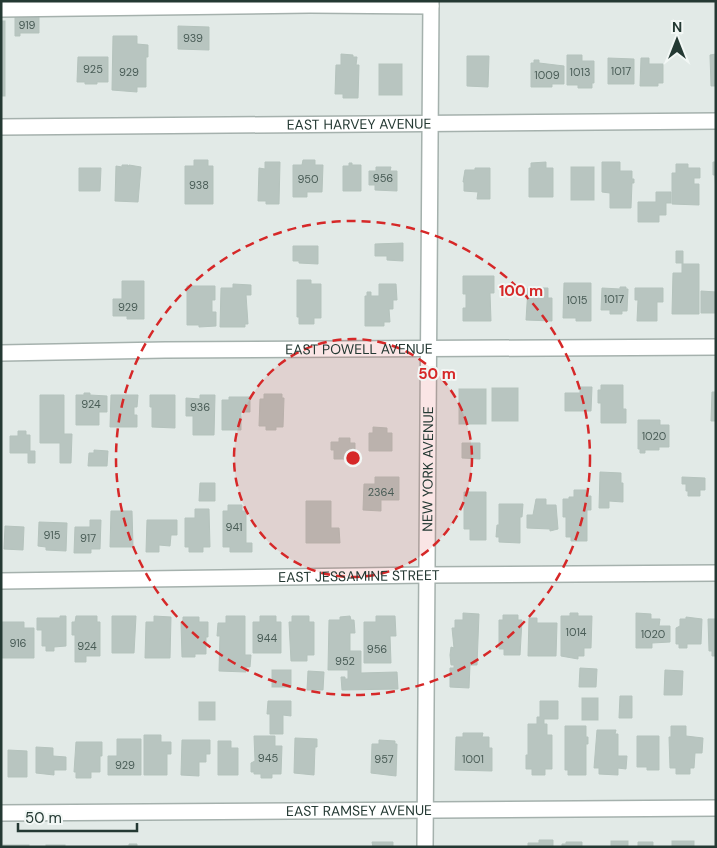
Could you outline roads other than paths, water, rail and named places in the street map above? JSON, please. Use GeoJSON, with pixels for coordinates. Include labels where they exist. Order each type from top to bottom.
{"type":"FeatureCollection","features":[{"type":"Feature","properties":{"kind":"street"},"geometry":{"type":"LineString","coordinates":[[1,9],[431,4]]}},
{"type":"Feature","properties":{"kind":"street","name":"NEW YORK AVENUE"},"geometry":{"type":"LineString","coordinates":[[425,847],[431,4]]}},
{"type":"Feature","properties":{"kind":"street","name":"EAST HARVEY AVENUE"},"geometry":{"type":"LineString","coordinates":[[1,126],[716,121]]}},
{"type":"Feature","properties":{"kind":"street","name":"EAST POWELL AVENUE"},"geometry":{"type":"LineString","coordinates":[[1,353],[716,347]]}},
{"type":"Feature","properties":{"kind":"street","name":"EAST JESSAMINE STREET"},"geometry":{"type":"LineString","coordinates":[[1,581],[716,573]]}},
{"type":"Feature","properties":{"kind":"street","name":"EAST RAMSEY AVENUE"},"geometry":{"type":"LineString","coordinates":[[1,813],[716,808]]}}]}
